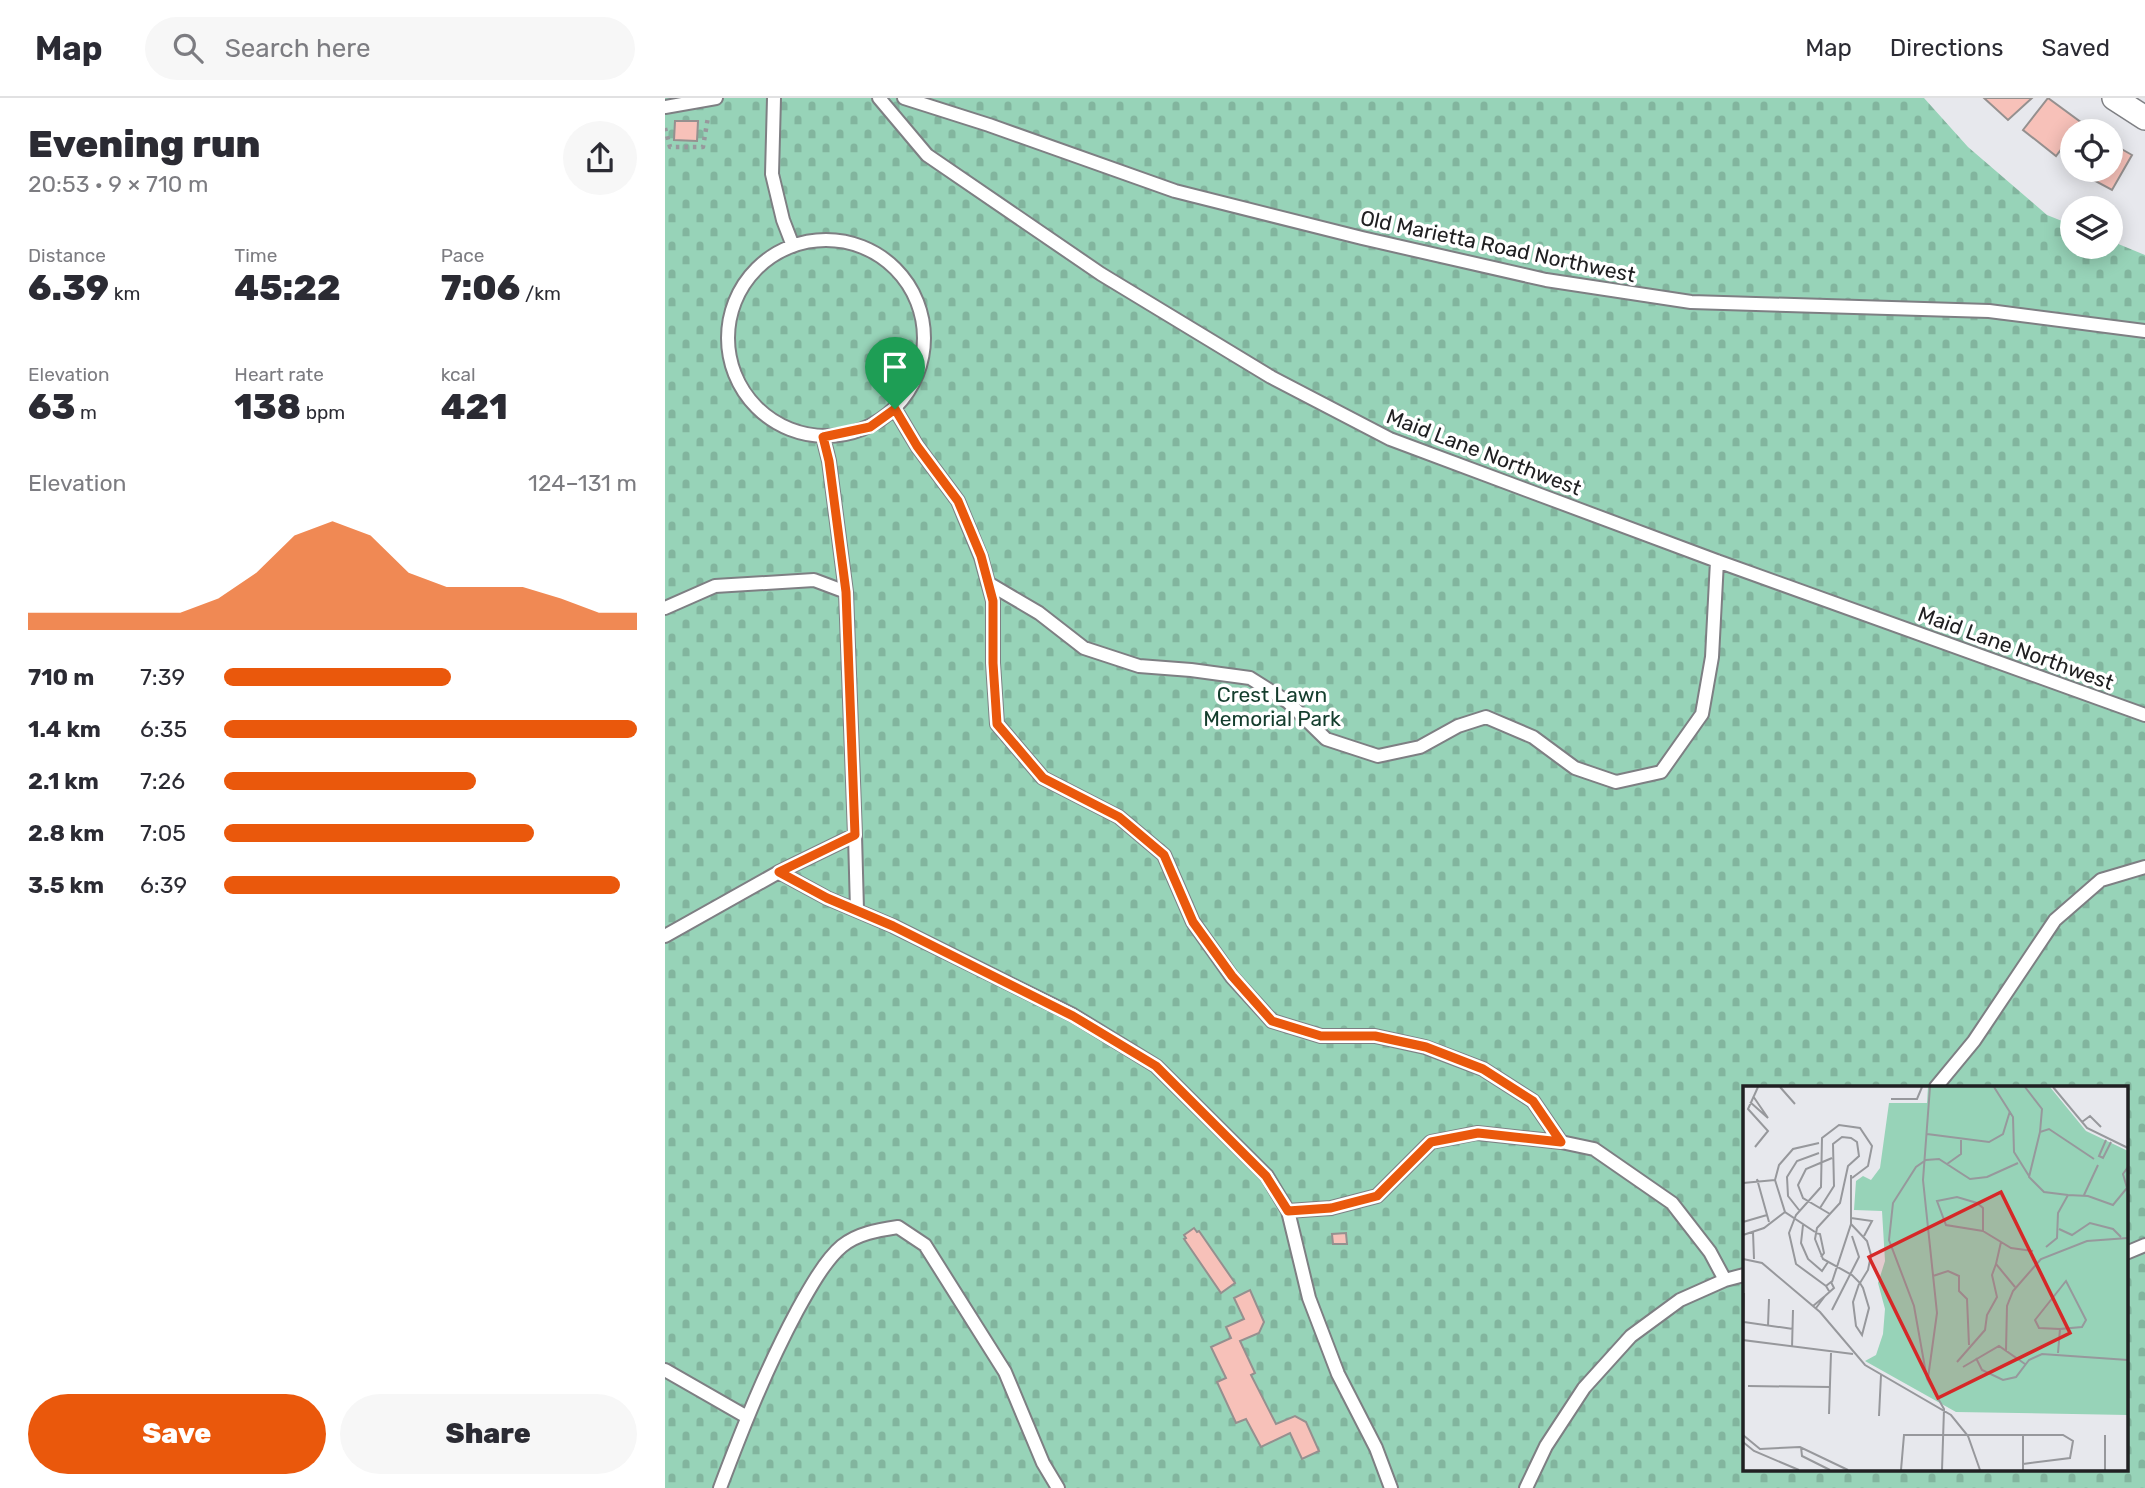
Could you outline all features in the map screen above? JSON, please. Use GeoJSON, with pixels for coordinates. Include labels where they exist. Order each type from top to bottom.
{"type":"FeatureCollection","features":[{"type":"Feature","properties":{"kind":"street"},"geometry":{"type":"LineString","coordinates":[[2113,98],[2145,118]]}},
{"type":"Feature","properties":{"kind":"lane"},"geometry":{"type":"LineString","coordinates":[[665,107],[713,98]]}},
{"type":"Feature","properties":{"kind":"lane"},"geometry":{"type":"LineString","coordinates":[[774,98],[772,173],[783,220],[793,246]]}},
{"type":"Feature","properties":{"kind":"lane","name":"Maid Lane Northwest"},"geometry":{"type":"LineString","coordinates":[[879,98],[927,155],[1101,274],[1271,377],[1390,439],[1717,561],[2145,715]]}},
{"type":"Feature","properties":{"kind":"lane","name":"Old Marietta Road Northwest"},"geometry":{"type":"LineString","coordinates":[[904,98],[1175,191],[1362,239],[1546,280],[1691,302],[1989,311],[2145,331]]}},
{"type":"Feature","properties":{"kind":"lane"},"geometry":{"type":"LineString","coordinates":[[804,241],[844,241],[871,250],[899,271],[911,289],[923,321],[924,340],[918,374],[895,409],[870,427],[823,437],[774,423],[739,387],[727,338],[739,290],[767,258],[804,241]]}},
{"type":"Feature","properties":{"kind":"lane"},"geometry":{"type":"LineString","coordinates":[[895,409],[917,446],[958,501],[981,556],[993,601],[997,724],[1043,778],[1119,817],[1164,855],[1193,922],[1232,976],[1272,1021],[1321,1036],[1375,1036],[1426,1047],[1483,1069],[1533,1101],[1561,1142]]}},
{"type":"Feature","properties":{"kind":"lane"},"geometry":{"type":"LineString","coordinates":[[823,437],[829,461],[846,592],[856,910]]}},
{"type":"Feature","properties":{"kind":"lane"},"geometry":{"type":"LineString","coordinates":[[988,583],[1039,613],[1084,648],[1139,666],[1250,678],[1288,702],[1326,739],[1378,756],[1420,747],[1458,726],[1486,717],[1532,737],[1575,768],[1616,782],[1661,772],[1702,714],[1712,657],[1717,561]]}},
{"type":"Feature","properties":{"kind":"lane"},"geometry":{"type":"LineString","coordinates":[[665,608],[715,586],[814,580],[846,592]]}},
{"type":"Feature","properties":{"kind":"lane"},"geometry":{"type":"LineString","coordinates":[[665,936],[779,872],[855,835]]}},
{"type":"Feature","properties":{"kind":"lane"},"geometry":{"type":"LineString","coordinates":[[1937,1086],[1974,1041],[2055,920],[2101,880],[2145,867]]}},
{"type":"Feature","properties":{"kind":"lane"},"geometry":{"type":"LineString","coordinates":[[779,872],[827,898],[893,926],[1073,1016],[1156,1066],[1266,1176],[1288,1211],[1309,1298],[1338,1374],[1375,1448],[1391,1488]]}},
{"type":"Feature","properties":{"kind":"lane"},"geometry":{"type":"LineString","coordinates":[[1288,1211],[1331,1208],[1377,1196],[1431,1142],[1478,1133],[1561,1142],[1594,1149],[1672,1203],[1710,1252],[1725,1280]]}},
{"type":"Feature","properties":{"kind":"lane"},"geometry":{"type":"LineString","coordinates":[[720,1488],[774,1354],[812,1283],[842,1246],[867,1232],[898,1227],[925,1245],[998,1360],[1043,1463],[1058,1488]]}},
{"type":"Feature","properties":{"kind":"lane"},"geometry":{"type":"LineString","coordinates":[[2127,1253],[2145,1245]]}},
{"type":"Feature","properties":{"kind":"lane"},"geometry":{"type":"LineString","coordinates":[[1526,1488],[1546,1446],[1584,1388],[1630,1336],[1680,1300],[1725,1280],[1743,1275]]}},
{"type":"Feature","properties":{"kind":"lane"},"geometry":{"type":"LineString","coordinates":[[665,1370],[747,1417]]}},
{"type":"Feature","properties":{"kind":"path"},"geometry":{"type":"LineString","coordinates":[[665,128],[670,147],[703,147],[713,98]]}},
{"type":"Feature","properties":{"kind":"green space","name":"Crest Lawn Memorial Park"},"geometry":{"type":"Polygon","coordinates":[[[665,98],[1924,98],[1968,147],[2047,215],[2060,220],[2060,259],[2123,259],[2123,246],[2145,255],[2145,1488],[665,1488],[665,98]]]}},
{"type":"Feature","properties":{"kind":"building"},"geometry":{"type":"Polygon","coordinates":[[[1984,98],[2032,98],[2008,120],[1984,98]]]}},
{"type":"Feature","properties":{"kind":"building"},"geometry":{"type":"Polygon","coordinates":[[[2048,98],[2077,119],[2060,119],[2060,151],[2056,156],[2023,130],[2048,98]]]}},
{"type":"Feature","properties":{"kind":"building"},"geometry":{"type":"Polygon","coordinates":[[[675,121],[698,121],[697,141],[674,140],[675,121]]]}},
{"type":"Feature","properties":{"kind":"building"},"geometry":{"type":"Polygon","coordinates":[[[2123,150],[2132,155],[2123,171],[2123,150]]]}},
{"type":"Feature","properties":{"kind":"building"},"geometry":{"type":"Polygon","coordinates":[[[2097,182],[2117,182],[2112,190],[2097,182]]]}},
{"type":"Feature","properties":{"kind":"building"},"geometry":{"type":"Polygon","coordinates":[[[1194,1228],[1199,1231],[1235,1283],[1221,1293],[1184,1239],[1184,1235],[1194,1228]]]}},
{"type":"Feature","properties":{"kind":"building"},"geometry":{"type":"Polygon","coordinates":[[[1346,1233],[1347,1244],[1333,1244],[1332,1234],[1346,1233]]]}},
{"type":"Feature","properties":{"kind":"building"},"geometry":{"type":"Polygon","coordinates":[[[1250,1290],[1264,1322],[1259,1333],[1240,1341],[1255,1373],[1251,1375],[1276,1424],[1295,1416],[1306,1422],[1319,1451],[1302,1459],[1290,1433],[1261,1447],[1246,1419],[1236,1423],[1217,1382],[1226,1378],[1211,1347],[1231,1338],[1226,1327],[1244,1319],[1234,1298],[1250,1290]]]}},
{"type":"Feature","properties":{"kind":"route"},"geometry":{"type":"LineString","coordinates":[[895,409],[917,446],[958,501],[981,556],[993,601],[997,724],[1043,778],[1119,817],[1164,855],[1193,922],[1232,976],[1272,1021],[1321,1036],[1375,1036],[1426,1047],[1483,1069],[1533,1101],[1561,1142],[1478,1133],[1431,1142],[1377,1196],[1331,1208],[1288,1211],[1266,1176],[1156,1066],[1073,1016],[893,926],[827,898],[779,872],[855,835],[846,592],[829,461],[823,437],[870,427],[895,409]]}}]}
